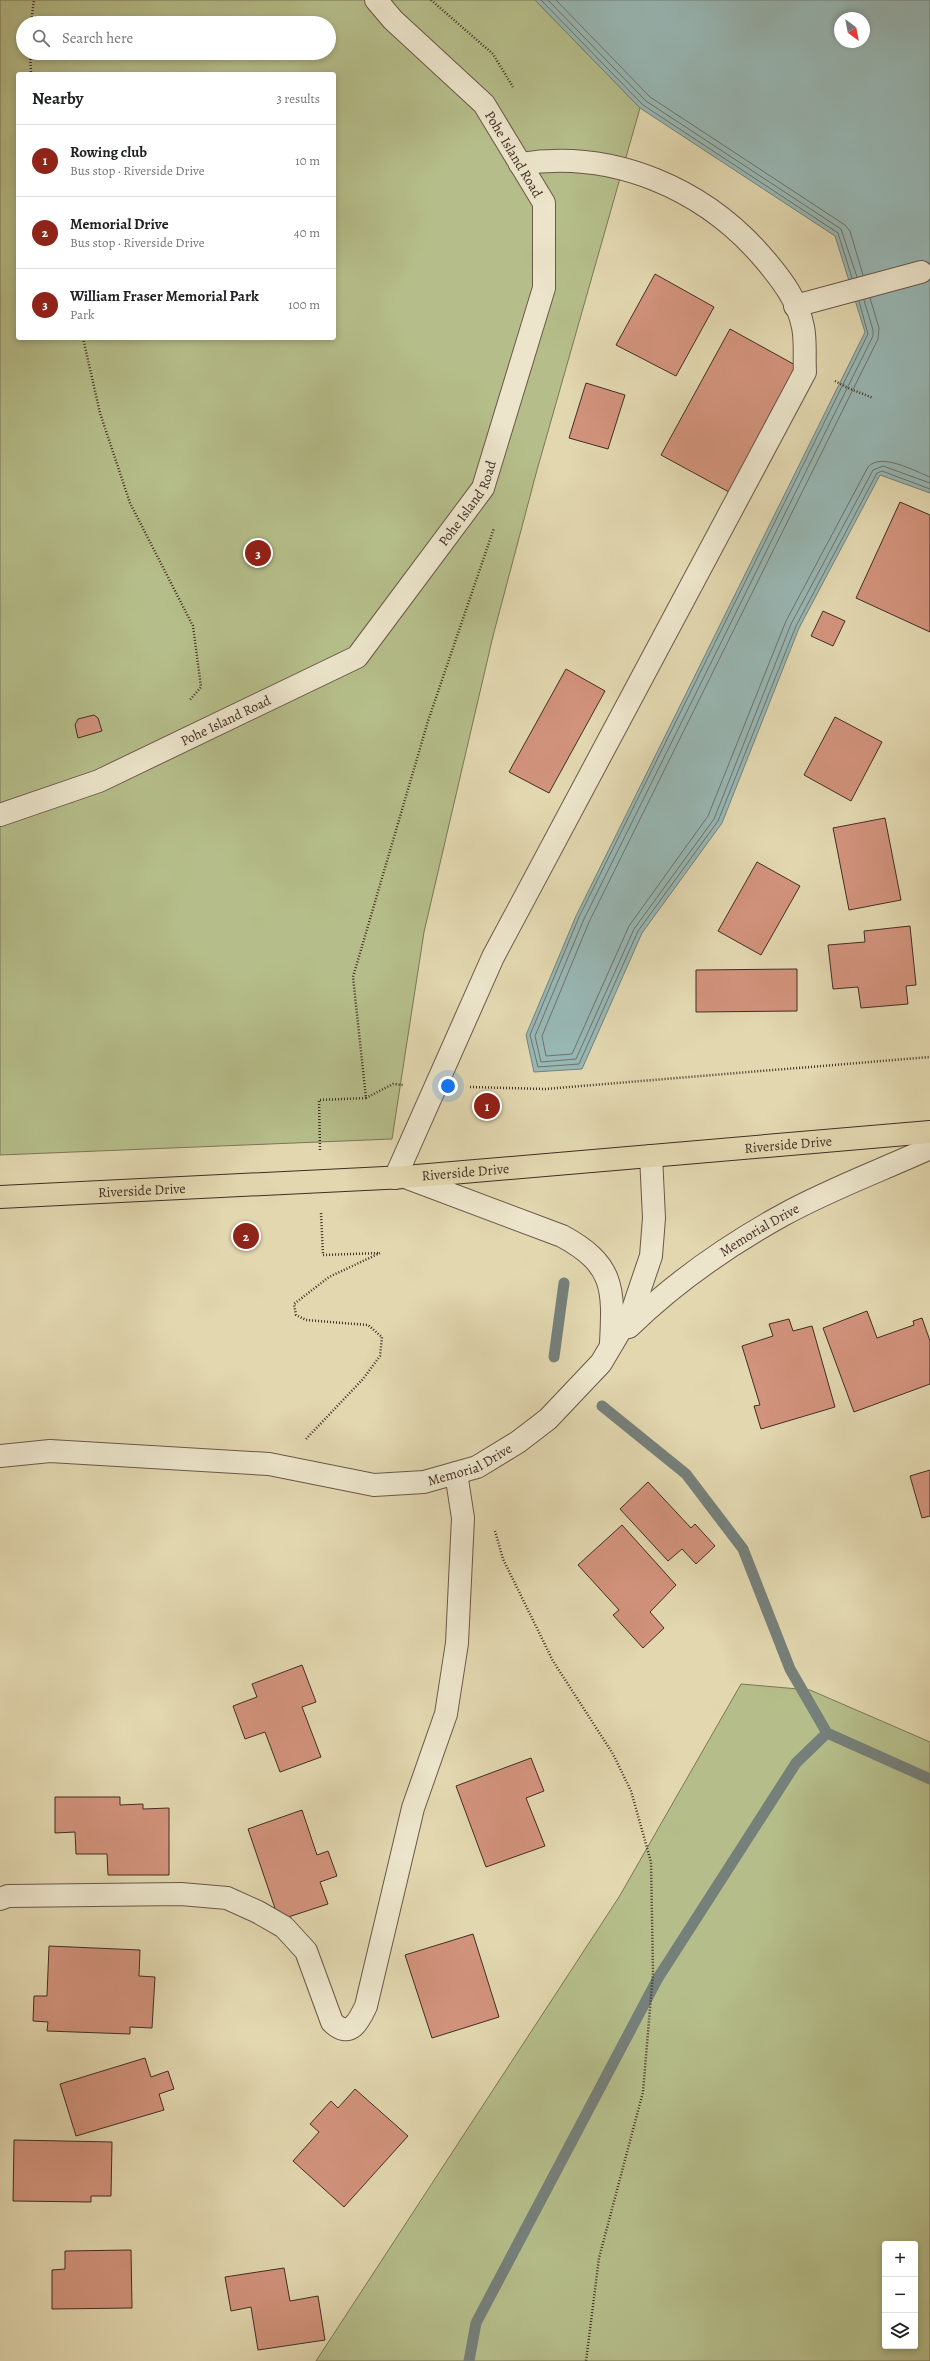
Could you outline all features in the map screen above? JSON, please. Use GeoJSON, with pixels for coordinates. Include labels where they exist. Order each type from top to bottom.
{"type":"FeatureCollection","features":[{"type":"Feature","properties":{"kind":"main road","name":"Riverside Drive"},"geometry":{"type":"LineString","coordinates":[[0,1197],[400,1178],[930,1132]]}},
{"type":"Feature","properties":{"kind":"street","name":"Pohe Island Road"},"geometry":{"type":"LineString","coordinates":[[0,815],[99,781],[357,657],[484,488],[544,288],[544,203],[484,104],[393,20],[376,0]]}},
{"type":"Feature","properties":{"kind":"street"},"geometry":{"type":"LineString","coordinates":[[400,1178],[436,1086],[493,957],[805,372],[803,327],[787,287],[747,238],[695,198],[657,180],[613,165],[549,159],[520,164]]}},
{"type":"Feature","properties":{"kind":"street"},"geometry":{"type":"LineString","coordinates":[[795,306],[921,272]]}},
{"type":"Feature","properties":{"kind":"street","name":"Memorial Drive"},"geometry":{"type":"LineString","coordinates":[[611,1346],[655,1302],[712,1258],[784,1214],[930,1148]]}},
{"type":"Feature","properties":{"kind":"street","name":"Memorial Drive"},"geometry":{"type":"LineString","coordinates":[[0,1456],[50,1451],[279,1466],[374,1484],[424,1482],[477,1467],[518,1442],[548,1419],[601,1363],[633,1309],[651,1256],[654,1218],[651,1156]]}},
{"type":"Feature","properties":{"kind":"street","name":"Memorial Drive"},"geometry":{"type":"LineString","coordinates":[[400,1178],[562,1236],[580,1246],[603,1267],[609,1286],[613,1310],[611,1346]]}},
{"type":"Feature","properties":{"kind":"street"},"geometry":{"type":"LineString","coordinates":[[0,1899],[8,1896],[181,1894],[227,1898],[258,1912],[284,1927],[306,1951],[332,2022],[338,2028],[348,2029],[357,2024],[366,2006],[413,1808],[446,1714],[457,1643],[463,1518],[456,1473]]}},
{"type":"Feature","properties":{"kind":"path"},"geometry":{"type":"LineString","coordinates":[[32,16],[34,0]]}},
{"type":"Feature","properties":{"kind":"path"},"geometry":{"type":"LineString","coordinates":[[30,60],[30,72]]}},
{"type":"Feature","properties":{"kind":"path"},"geometry":{"type":"LineString","coordinates":[[83,340],[100,413],[130,503],[193,626],[201,687],[186,704]]}},
{"type":"Feature","properties":{"kind":"path"},"geometry":{"type":"LineString","coordinates":[[829,377],[848,388],[873,398]]}},
{"type":"Feature","properties":{"kind":"path"},"geometry":{"type":"LineString","coordinates":[[366,1098],[393,1084],[545,1089],[930,1057]]}},
{"type":"Feature","properties":{"kind":"path"},"geometry":{"type":"LineString","coordinates":[[279,1466],[363,1379],[380,1356],[382,1344],[382,1337],[368,1325],[306,1320],[296,1315],[294,1304],[329,1277],[380,1253],[323,1255],[319,1100]]}},
{"type":"Feature","properties":{"kind":"path"},"geometry":{"type":"LineString","coordinates":[[493,1524],[503,1559],[553,1661],[613,1754],[630,1791],[651,1862],[652,1973],[643,2092],[599,2258],[586,2361]]}},
{"type":"Feature","properties":{"kind":"green space"},"geometry":{"type":"Polygon","coordinates":[[[0,0],[535,0],[640,108],[537,470],[493,636],[424,932],[392,1139],[0,1155],[0,0]]]}},
{"type":"Feature","properties":{"kind":"green space"},"geometry":{"type":"Polygon","coordinates":[[[741,1684],[810,1690],[930,1742],[930,2361],[316,2361],[619,1897],[741,1684]]]}},
{"type":"Feature","properties":{"kind":"water"},"geometry":{"type":"Polygon","coordinates":[[[535,0],[930,0],[930,493],[880,475],[799,628],[722,823],[642,933],[582,1069],[534,1072],[526,1035],[576,916],[865,332],[835,236],[640,108],[535,0]]]}},
{"type":"Feature","properties":{"kind":"building"},"geometry":{"type":"Polygon","coordinates":[[[655,274],[714,307],[676,376],[616,345],[655,274]]]}},
{"type":"Feature","properties":{"kind":"building"},"geometry":{"type":"Polygon","coordinates":[[[730,329],[797,366],[729,492],[661,455],[730,329]]]}},
{"type":"Feature","properties":{"kind":"building"},"geometry":{"type":"Polygon","coordinates":[[[586,383],[625,395],[608,449],[569,438],[586,383]]]}},
{"type":"Feature","properties":{"kind":"building"},"geometry":{"type":"Polygon","coordinates":[[[900,502],[930,515],[930,632],[856,598],[900,502]]]}},
{"type":"Feature","properties":{"kind":"building"},"geometry":{"type":"Polygon","coordinates":[[[823,611],[845,621],[833,646],[811,636],[823,611]]]}},
{"type":"Feature","properties":{"kind":"building"},"geometry":{"type":"Polygon","coordinates":[[[566,669],[605,691],[549,793],[509,772],[566,669]]]}},
{"type":"Feature","properties":{"kind":"building"},"geometry":{"type":"Polygon","coordinates":[[[94,715],[98,718],[102,731],[78,738],[75,725],[78,719],[94,715]]]}},
{"type":"Feature","properties":{"kind":"building"},"geometry":{"type":"Polygon","coordinates":[[[835,717],[882,742],[851,801],[804,775],[835,717]]]}},
{"type":"Feature","properties":{"kind":"building"},"geometry":{"type":"Polygon","coordinates":[[[885,818],[901,900],[849,910],[833,828],[885,818]]]}},
{"type":"Feature","properties":{"kind":"building"},"geometry":{"type":"Polygon","coordinates":[[[757,862],[800,886],[761,955],[718,931],[757,862]]]}},
{"type":"Feature","properties":{"kind":"building"},"geometry":{"type":"Polygon","coordinates":[[[910,926],[916,985],[906,986],[908,1004],[861,1008],[858,987],[833,989],[828,945],[865,942],[864,931],[910,926]]]}},
{"type":"Feature","properties":{"kind":"building"},"geometry":{"type":"Polygon","coordinates":[[[797,969],[797,1011],[696,1012],[696,970],[797,969]]]}},
{"type":"Feature","properties":{"kind":"building"},"geometry":{"type":"Polygon","coordinates":[[[867,1311],[877,1338],[914,1325],[913,1321],[922,1318],[930,1341],[930,1384],[854,1412],[823,1328],[867,1311]]]}},
{"type":"Feature","properties":{"kind":"building"},"geometry":{"type":"Polygon","coordinates":[[[789,1319],[793,1331],[812,1326],[835,1407],[761,1429],[754,1406],[760,1405],[742,1346],[773,1336],[769,1324],[789,1319]]]}},
{"type":"Feature","properties":{"kind":"building"},"geometry":{"type":"Polygon","coordinates":[[[930,1470],[930,1516],[922,1518],[910,1476],[930,1470]]]}},
{"type":"Feature","properties":{"kind":"building"},"geometry":{"type":"Polygon","coordinates":[[[648,1482],[691,1528],[695,1524],[715,1546],[696,1564],[682,1549],[668,1561],[620,1509],[648,1482]]]}},
{"type":"Feature","properties":{"kind":"building"},"geometry":{"type":"Polygon","coordinates":[[[622,1525],[676,1585],[650,1612],[664,1628],[643,1648],[613,1615],[619,1610],[578,1565],[622,1525]]]}},
{"type":"Feature","properties":{"kind":"building"},"geometry":{"type":"Polygon","coordinates":[[[302,1665],[316,1702],[302,1707],[321,1757],[280,1772],[265,1732],[245,1739],[233,1706],[257,1697],[252,1684],[302,1665]]]}},
{"type":"Feature","properties":{"kind":"building"},"geometry":{"type":"Polygon","coordinates":[[[531,1758],[544,1791],[526,1798],[545,1846],[486,1867],[456,1786],[531,1758]]]}},
{"type":"Feature","properties":{"kind":"building"},"geometry":{"type":"Polygon","coordinates":[[[55,1797],[120,1797],[120,1805],[143,1804],[143,1809],[169,1808],[169,1875],[108,1875],[107,1854],[76,1854],[75,1832],[55,1833],[55,1797]]]}},
{"type":"Feature","properties":{"kind":"building"},"geometry":{"type":"Polygon","coordinates":[[[302,1810],[317,1855],[328,1851],[337,1876],[320,1882],[328,1904],[279,1920],[248,1829],[302,1810]]]}},
{"type":"Feature","properties":{"kind":"building"},"geometry":{"type":"Polygon","coordinates":[[[473,1934],[499,2017],[432,2038],[405,1955],[473,1934]]]}},
{"type":"Feature","properties":{"kind":"building"},"geometry":{"type":"Polygon","coordinates":[[[49,1946],[140,1950],[139,1976],[155,1977],[152,2028],[130,2027],[130,2034],[47,2031],[48,2022],[33,2021],[34,1996],[47,1996],[49,1946]]]}},
{"type":"Feature","properties":{"kind":"building"},"geometry":{"type":"Polygon","coordinates":[[[145,2058],[151,2077],[168,2071],[174,2089],[159,2094],[164,2110],[76,2136],[60,2084],[145,2058]]]}},
{"type":"Feature","properties":{"kind":"building"},"geometry":{"type":"Polygon","coordinates":[[[355,2089],[408,2136],[344,2207],[293,2161],[319,2132],[310,2124],[331,2101],[338,2108],[355,2089]]]}},
{"type":"Feature","properties":{"kind":"building"},"geometry":{"type":"Polygon","coordinates":[[[14,2140],[112,2142],[111,2196],[91,2196],[91,2202],[13,2201],[14,2140]]]}},
{"type":"Feature","properties":{"kind":"building"},"geometry":{"type":"Polygon","coordinates":[[[131,2250],[132,2308],[52,2309],[52,2270],[65,2269],[65,2251],[131,2250]]]}},
{"type":"Feature","properties":{"kind":"building"},"geometry":{"type":"Polygon","coordinates":[[[284,2268],[290,2301],[318,2296],[325,2340],[258,2350],[251,2307],[231,2311],[225,2277],[284,2268]]]}},
{"type":"Feature","properties":{"kind":"waterway"},"geometry":{"type":"LineString","coordinates":[[554,1357],[564,1283]]}},
{"type":"Feature","properties":{"kind":"waterway"},"geometry":{"type":"LineString","coordinates":[[602,1406],[686,1474],[743,1549],[790,1669],[827,1733],[930,1779]]}},
{"type":"Feature","properties":{"kind":"waterway"},"geometry":{"type":"LineString","coordinates":[[469,2361],[476,2323],[658,1978],[796,1763],[827,1733]]}},
{"type":"Feature","properties":{"kind":"place","name":"William Fraser Memorial Park"},"geometry":{"type":"Point","coordinates":[258,553]}},
{"type":"Feature","properties":{"kind":"place","name":"Rowing club"},"geometry":{"type":"Point","coordinates":[487,1106]}},
{"type":"Feature","properties":{"kind":"place","name":"Memorial Drive"},"geometry":{"type":"Point","coordinates":[246,1236]}}]}
